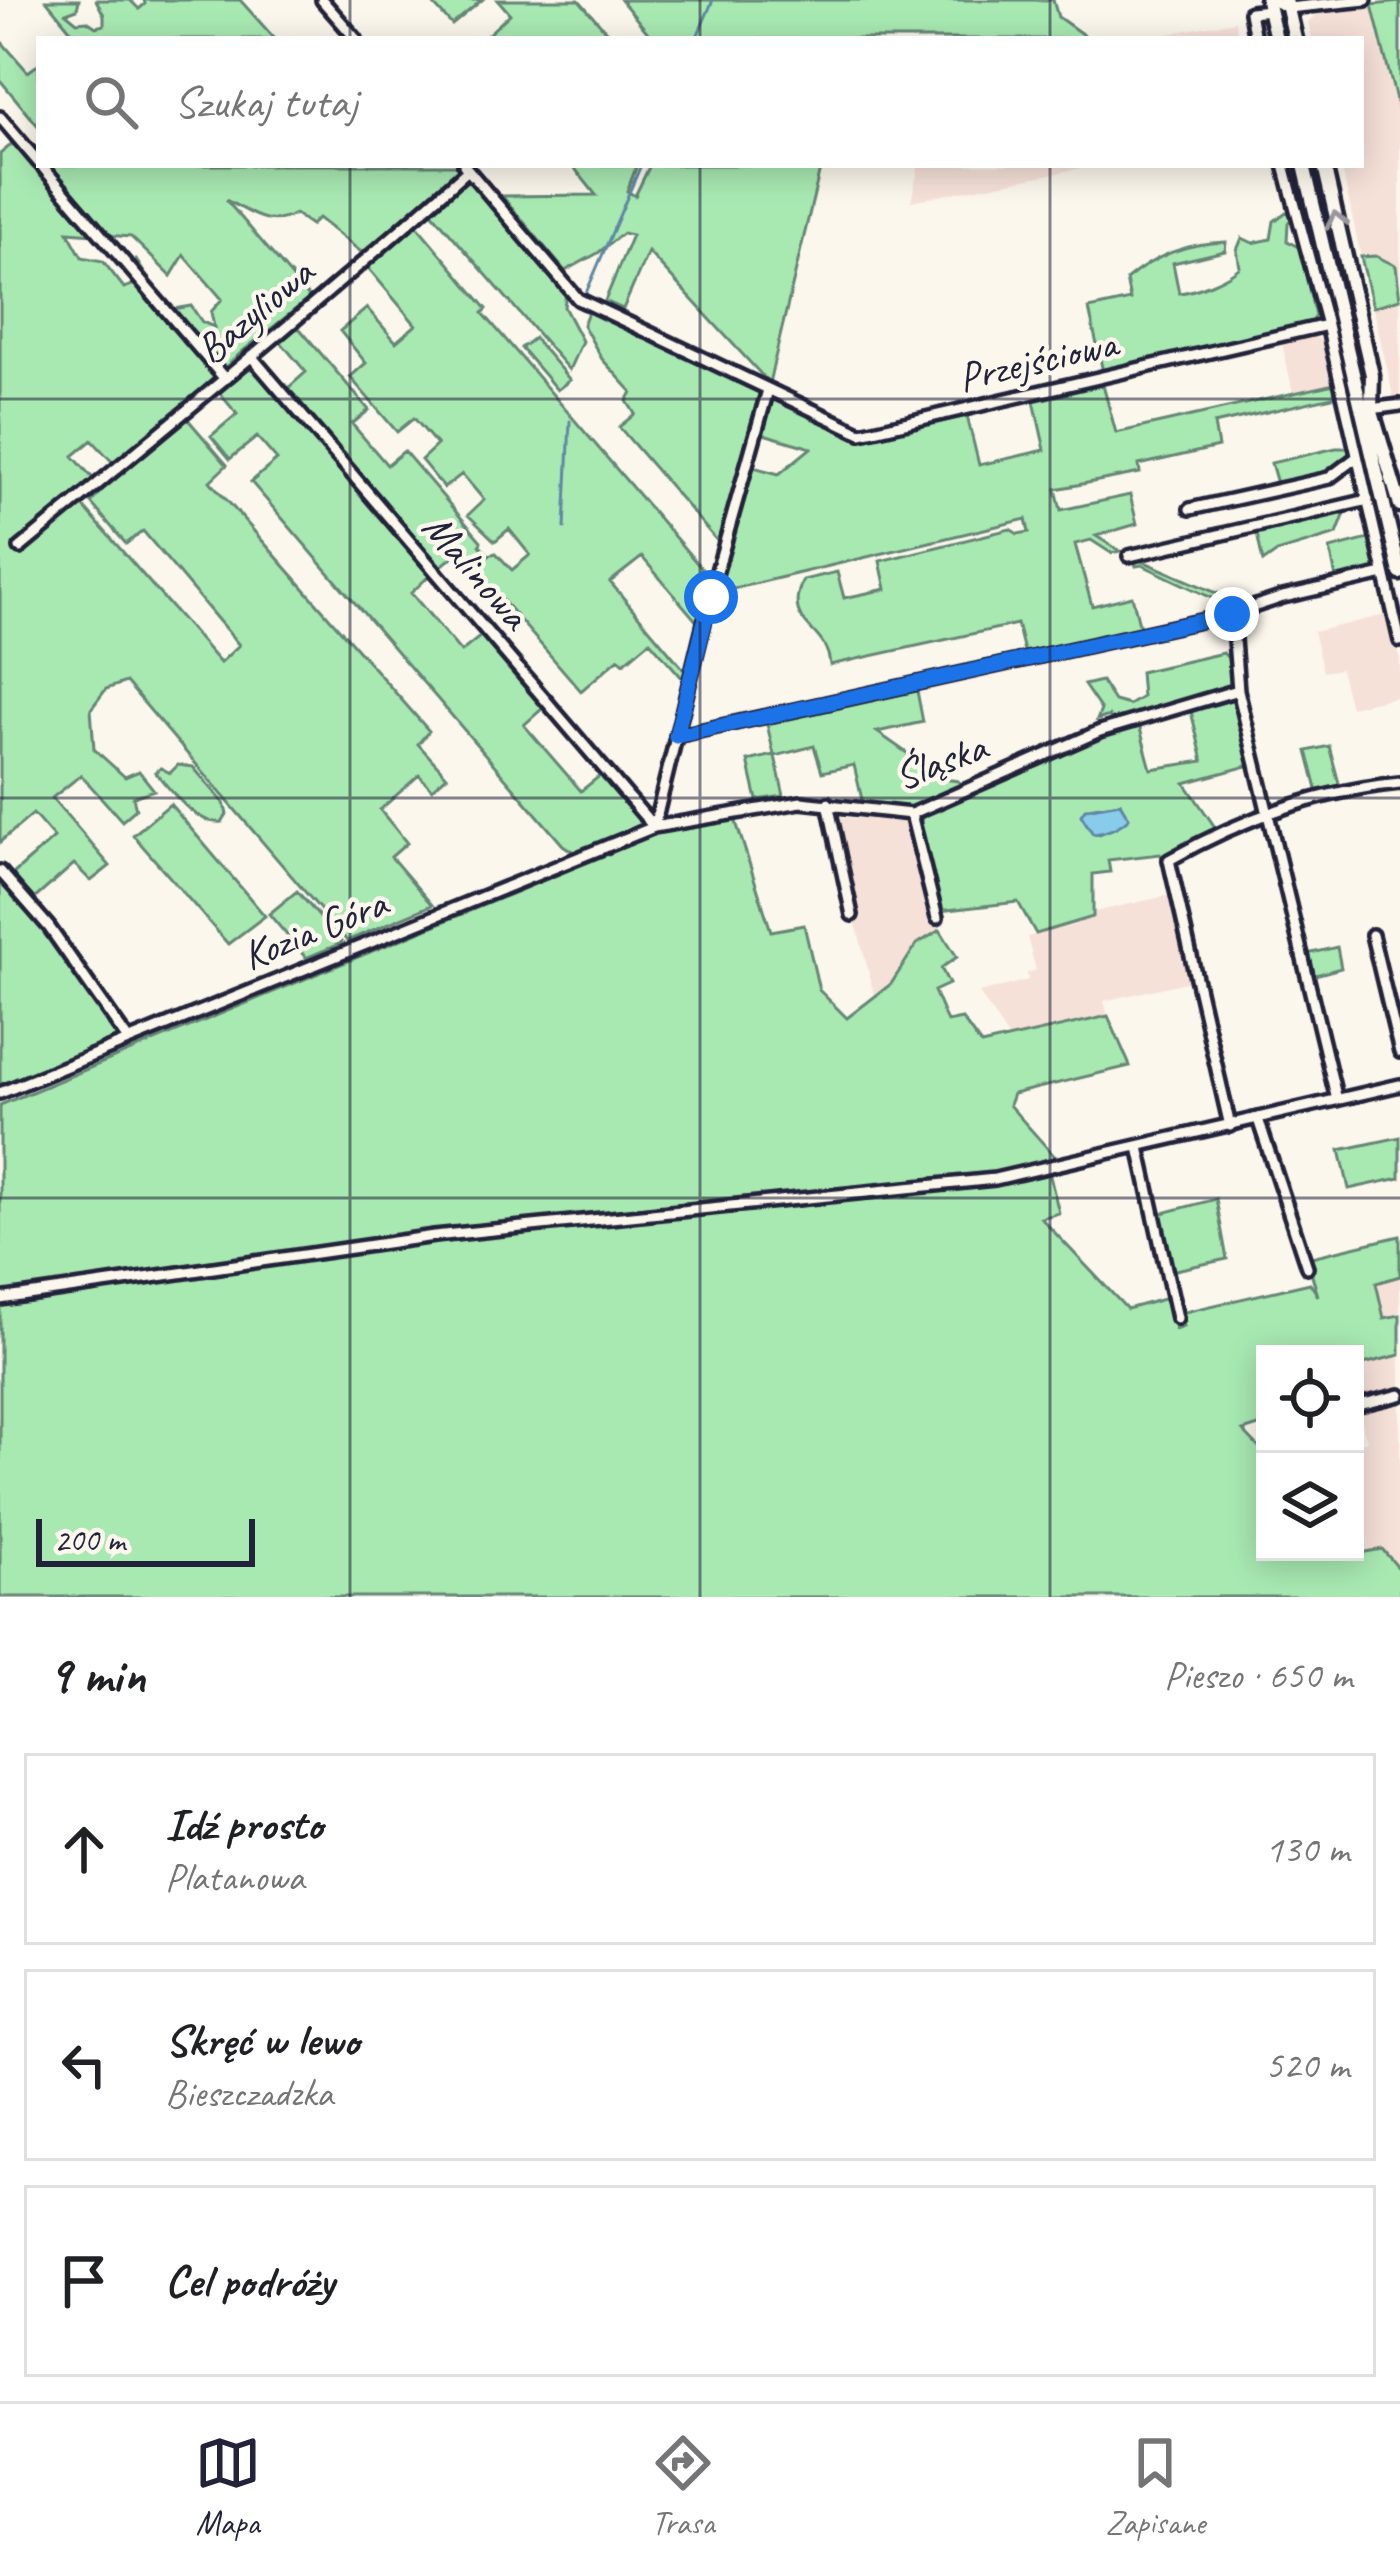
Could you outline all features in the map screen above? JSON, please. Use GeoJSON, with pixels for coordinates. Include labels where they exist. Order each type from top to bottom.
{"type":"FeatureCollection","features":[{"type":"Feature","properties":{"kind":"main road"},"geometry":{"type":"LineString","coordinates":[[1269,3],[1274,33]]}},
{"type":"Feature","properties":{"kind":"main road"},"geometry":{"type":"LineString","coordinates":[[1287,4],[1294,36]]}},
{"type":"Feature","properties":{"kind":"main road"},"geometry":{"type":"LineString","coordinates":[[1305,168],[1400,573]]}},
{"type":"Feature","properties":{"kind":"main road"},"geometry":{"type":"LineString","coordinates":[[1325,168],[1372,375],[1371,410],[1400,505]]}},
{"type":"Feature","properties":{"kind":"street"},"geometry":{"type":"LineString","coordinates":[[322,0],[353,36]]}},
{"type":"Feature","properties":{"kind":"street"},"geometry":{"type":"LineString","coordinates":[[1254,36],[1250,13],[1269,3],[1366,0]]}},
{"type":"Feature","properties":{"kind":"street"},"geometry":{"type":"LineString","coordinates":[[1274,33],[1287,4]]}},
{"type":"Feature","properties":{"kind":"street"},"geometry":{"type":"LineString","coordinates":[[0,117],[36,159]]}},
{"type":"Feature","properties":{"kind":"street"},"geometry":{"type":"LineString","coordinates":[[43,168],[225,379]]}},
{"type":"Feature","properties":{"kind":"street","name":"Bazyliowa"},"geometry":{"type":"LineString","coordinates":[[20,548],[225,379],[465,168]]}},
{"type":"Feature","properties":{"kind":"street","name":"Przejściowa"},"geometry":{"type":"LineString","coordinates":[[467,168],[578,299],[861,434],[1327,325]]}},
{"type":"Feature","properties":{"kind":"street"},"geometry":{"type":"LineString","coordinates":[[1285,168],[1327,325],[1400,641]]}},
{"type":"Feature","properties":{"kind":"street","name":"Malinowa"},"geometry":{"type":"LineString","coordinates":[[251,356],[654,827]]}},
{"type":"Feature","properties":{"kind":"street"},"geometry":{"type":"LineString","coordinates":[[654,827],[715,578],[768,390]]}},
{"type":"Feature","properties":{"kind":"street"},"geometry":{"type":"LineString","coordinates":[[1371,410],[1400,405]]}},
{"type":"Feature","properties":{"kind":"street"},"geometry":{"type":"LineString","coordinates":[[1190,509],[1329,478],[1357,458]]}},
{"type":"Feature","properties":{"kind":"street"},"geometry":{"type":"LineString","coordinates":[[1129,556],[1368,500]]}},
{"type":"Feature","properties":{"kind":"street"},"geometry":{"type":"LineString","coordinates":[[676,736],[1232,614],[1384,574]]}},
{"type":"Feature","properties":{"kind":"street"},"geometry":{"type":"LineString","coordinates":[[1232,614],[1238,690],[1337,1100]]}},
{"type":"Feature","properties":{"kind":"street","name":"Śląska"},"geometry":{"type":"LineString","coordinates":[[654,827],[795,802],[911,814],[1100,730],[1238,690]]}},
{"type":"Feature","properties":{"kind":"street"},"geometry":{"type":"LineString","coordinates":[[1230,1126],[1169,860],[1268,811],[1400,778]]}},
{"type":"Feature","properties":{"kind":"street"},"geometry":{"type":"LineString","coordinates":[[828,803],[852,915]]}},
{"type":"Feature","properties":{"kind":"street"},"geometry":{"type":"LineString","coordinates":[[911,814],[938,918]]}},
{"type":"Feature","properties":{"kind":"street","name":"Kozia Góra"},"geometry":{"type":"LineString","coordinates":[[0,1093],[654,827]]}},
{"type":"Feature","properties":{"kind":"street"},"geometry":{"type":"LineString","coordinates":[[0,871],[49,927],[128,1040]]}},
{"type":"Feature","properties":{"kind":"street"},"geometry":{"type":"LineString","coordinates":[[1372,934],[1400,1052]]}},
{"type":"Feature","properties":{"kind":"street"},"geometry":{"type":"LineString","coordinates":[[0,1299],[434,1236],[994,1179],[1400,1085]]}},
{"type":"Feature","properties":{"kind":"street"},"geometry":{"type":"LineString","coordinates":[[1258,1119],[1307,1267]]}},
{"type":"Feature","properties":{"kind":"street"},"geometry":{"type":"LineString","coordinates":[[1139,1147],[1177,1318]]}},
{"type":"Feature","properties":{"kind":"street"},"geometry":{"type":"LineString","coordinates":[[1364,1404],[1400,1395]]}},
{"type":"Feature","properties":{"kind":"shaded area"},"geometry":{"type":"Polygon","coordinates":[[[1374,9],[1400,116],[1400,284],[1396,266],[1385,259],[1361,257],[1342,168],[1364,168],[1364,36],[1311,36],[1308,22],[1320,11],[1374,9]]]}},
{"type":"Feature","properties":{"kind":"shaded area"},"geometry":{"type":"Polygon","coordinates":[[[1235,21],[1238,36],[1157,36],[1235,21]]]}},
{"type":"Feature","properties":{"kind":"shaded area"},"geometry":{"type":"Polygon","coordinates":[[[918,168],[1082,168],[911,201],[918,168]]]}},
{"type":"Feature","properties":{"kind":"shaded area"},"geometry":{"type":"Polygon","coordinates":[[[1400,299],[1400,399],[1394,400],[1373,307],[1400,299]]]}},
{"type":"Feature","properties":{"kind":"shaded area"},"geometry":{"type":"Polygon","coordinates":[[[1313,336],[1325,342],[1334,384],[1293,393],[1282,343],[1313,336]]]}},
{"type":"Feature","properties":{"kind":"shaded area"},"geometry":{"type":"Polygon","coordinates":[[[1385,615],[1400,659],[1400,696],[1350,707],[1340,669],[1323,672],[1313,632],[1385,615]]]}},
{"type":"Feature","properties":{"kind":"shaded area"},"geometry":{"type":"Polygon","coordinates":[[[862,813],[903,817],[909,825],[940,930],[917,944],[891,984],[875,998],[850,900],[836,817],[862,819],[862,813]]]}},
{"type":"Feature","properties":{"kind":"shaded area"},"geometry":{"type":"Polygon","coordinates":[[[1171,895],[1191,981],[1104,1001],[1108,1016],[1009,1039],[979,993],[1028,980],[1027,973],[1036,970],[1027,937],[1071,926],[1093,917],[1094,912],[1171,895]]]}},
{"type":"Feature","properties":{"kind":"shaded area"},"geometry":{"type":"Polygon","coordinates":[[[1400,1276],[1400,1315],[1384,1319],[1376,1282],[1400,1276]]]}},
{"type":"Feature","properties":{"kind":"shaded area"},"geometry":{"type":"Polygon","coordinates":[[[1400,1355],[1400,1389],[1364,1395],[1364,1364],[1400,1355]]]}},
{"type":"Feature","properties":{"kind":"shaded area"},"geometry":{"type":"Polygon","coordinates":[[[1400,1400],[1399,1571],[1364,1552],[1364,1409],[1400,1400]]]}},
{"type":"Feature","properties":{"kind":"green space"},"geometry":{"type":"Polygon","coordinates":[[[46,0],[79,0],[77,9],[66,13],[96,27],[104,25],[104,15],[96,0],[130,0],[139,9],[144,0],[240,0],[272,36],[72,36],[46,0]]]}},
{"type":"Feature","properties":{"kind":"green space"},"geometry":{"type":"Polygon","coordinates":[[[482,0],[452,25],[432,3],[482,0]]]}},
{"type":"Feature","properties":{"kind":"green space"},"geometry":{"type":"Polygon","coordinates":[[[498,0],[579,0],[610,36],[486,36],[510,14],[498,0]]]}},
{"type":"Feature","properties":{"kind":"green space"},"geometry":{"type":"Polygon","coordinates":[[[621,0],[1053,0],[1058,17],[1085,36],[651,36],[621,0]]]}},
{"type":"Feature","properties":{"kind":"green space"},"geometry":{"type":"Polygon","coordinates":[[[1400,2],[1400,116],[1372,5],[1400,2]]]}},
{"type":"Feature","properties":{"kind":"green space"},"geometry":{"type":"Polygon","coordinates":[[[0,40],[28,72],[36,66],[36,123],[0,80],[0,40]]]}},
{"type":"Feature","properties":{"kind":"green space"},"geometry":{"type":"Polygon","coordinates":[[[12,135],[36,159],[36,168],[464,171],[365,255],[318,218],[311,225],[295,214],[268,219],[226,200],[310,298],[243,351],[117,467],[92,440],[73,456],[98,484],[14,550],[18,553],[81,504],[220,663],[239,645],[143,531],[126,544],[91,503],[185,416],[227,465],[210,481],[429,731],[418,744],[447,776],[432,789],[419,775],[380,810],[407,843],[391,857],[432,905],[347,941],[126,682],[106,689],[91,709],[94,749],[125,777],[139,771],[154,790],[133,797],[136,809],[122,821],[81,775],[52,798],[110,866],[91,881],[74,864],[33,900],[12,875],[54,838],[33,814],[0,842],[0,154],[11,145],[12,135]],[[68,232],[82,257],[103,261],[124,288],[135,284],[127,262],[136,260],[168,310],[191,306],[202,322],[214,327],[211,312],[222,299],[184,255],[171,276],[131,237],[68,232]]]}},
{"type":"Feature","properties":{"kind":"green space"},"geometry":{"type":"Polygon","coordinates":[[[574,168],[636,168],[627,191],[635,196],[649,168],[820,168],[769,383],[648,252],[623,309],[605,301],[632,235],[623,233],[565,271],[502,196],[596,195],[574,168]]]}},
{"type":"Feature","properties":{"kind":"green space"},"geometry":{"type":"Polygon","coordinates":[[[467,176],[566,292],[564,307],[582,341],[569,370],[430,210],[467,176]]]}},
{"type":"Feature","properties":{"kind":"green space"},"geometry":{"type":"Polygon","coordinates":[[[1286,212],[1293,216],[1287,241],[1300,248],[1315,316],[1310,323],[1103,372],[1089,309],[1130,300],[1126,280],[1161,257],[1199,245],[1226,242],[1225,251],[1173,263],[1179,293],[1220,280],[1240,267],[1237,250],[1242,238],[1253,243],[1271,239],[1274,221],[1286,212]]]}},
{"type":"Feature","properties":{"kind":"green space"},"geometry":{"type":"Polygon","coordinates":[[[413,221],[487,309],[483,313],[708,576],[698,623],[642,557],[610,582],[686,672],[684,680],[650,641],[624,663],[619,658],[581,691],[460,551],[439,568],[286,390],[306,372],[279,340],[292,328],[300,329],[369,410],[352,424],[387,465],[404,451],[489,555],[496,553],[512,570],[530,555],[509,529],[495,541],[468,515],[484,500],[462,474],[444,488],[421,460],[437,445],[414,418],[397,432],[350,377],[366,363],[340,331],[367,308],[396,342],[416,325],[364,263],[413,221]]]}},
{"type":"Feature","properties":{"kind":"green space"},"geometry":{"type":"Polygon","coordinates":[[[1376,256],[1396,266],[1400,299],[1373,307],[1361,257],[1376,256]]]}},
{"type":"Feature","properties":{"kind":"green space"},"geometry":{"type":"Polygon","coordinates":[[[589,309],[760,391],[718,542],[619,427],[635,414],[627,401],[632,392],[602,359],[583,325],[589,309]]]}},
{"type":"Feature","properties":{"kind":"green space"},"geometry":{"type":"Polygon","coordinates":[[[534,338],[570,380],[557,390],[521,348],[534,338]]]}},
{"type":"Feature","properties":{"kind":"green space"},"geometry":{"type":"Polygon","coordinates":[[[241,368],[253,369],[430,575],[411,593],[461,652],[482,635],[544,707],[524,725],[581,791],[602,774],[642,821],[638,827],[575,853],[563,845],[251,482],[277,460],[257,437],[230,459],[211,436],[237,414],[217,390],[241,368]]]}},
{"type":"Feature","properties":{"kind":"green space"},"geometry":{"type":"Polygon","coordinates":[[[1334,384],[1337,396],[1214,424],[1218,447],[1139,465],[1140,473],[1056,489],[1061,510],[1130,495],[1137,524],[1096,536],[1120,551],[1111,553],[1091,540],[1075,544],[1092,606],[1132,596],[1140,628],[1025,655],[1017,624],[830,665],[821,641],[801,617],[798,595],[803,580],[837,572],[844,598],[886,589],[880,561],[1010,529],[1018,534],[1029,532],[1026,519],[716,593],[750,466],[779,474],[811,448],[760,433],[771,396],[863,439],[967,416],[979,465],[1045,450],[1034,401],[1103,385],[1116,433],[1334,384]]]}},
{"type":"Feature","properties":{"kind":"green space"},"geometry":{"type":"Polygon","coordinates":[[[1348,448],[1353,455],[1328,476],[1278,487],[1271,463],[1348,448]]]}},
{"type":"Feature","properties":{"kind":"green space"},"geometry":{"type":"Polygon","coordinates":[[[1347,508],[1337,534],[1277,552],[1263,562],[1256,529],[1347,508]]]}},
{"type":"Feature","properties":{"kind":"green space"},"geometry":{"type":"Polygon","coordinates":[[[1372,538],[1378,566],[1336,578],[1330,549],[1372,538]]]}},
{"type":"Feature","properties":{"kind":"green space"},"geometry":{"type":"Polygon","coordinates":[[[1133,557],[1233,600],[1231,607],[1136,566],[1133,557]]]}},
{"type":"Feature","properties":{"kind":"green space"},"geometry":{"type":"Polygon","coordinates":[[[1223,653],[1228,658],[1231,686],[1112,723],[1109,716],[1097,720],[1101,710],[1084,685],[1101,681],[1114,701],[1129,705],[1142,697],[1140,672],[1223,653]]]}},
{"type":"Feature","properties":{"kind":"green space"},"geometry":{"type":"Polygon","coordinates":[[[917,691],[923,722],[877,732],[944,779],[964,787],[907,811],[863,804],[854,765],[822,772],[814,746],[775,756],[784,796],[757,800],[748,761],[774,755],[767,724],[917,691]]]}},
{"type":"Feature","properties":{"kind":"green space"},"geometry":{"type":"Polygon","coordinates":[[[1234,695],[1251,765],[1185,783],[1219,833],[1162,857],[1108,860],[1110,872],[1093,874],[1093,917],[1036,934],[1018,902],[938,911],[920,824],[924,812],[1138,721],[1151,769],[1203,761],[1190,707],[1234,695]],[[1120,803],[1088,808],[1099,834],[1117,827],[1120,803]]]}},
{"type":"Feature","properties":{"kind":"green space"},"geometry":{"type":"Polygon","coordinates":[[[1329,746],[1340,787],[1318,793],[1307,751],[1329,746]]]}},
{"type":"Feature","properties":{"kind":"green space"},"geometry":{"type":"Polygon","coordinates":[[[178,765],[193,767],[224,803],[227,814],[222,822],[193,813],[155,772],[161,768],[170,773],[178,765]]]}},
{"type":"Feature","properties":{"kind":"green space"},"geometry":{"type":"Polygon","coordinates":[[[170,804],[265,916],[228,944],[133,835],[170,804]]]}},
{"type":"Feature","properties":{"kind":"green space"},"geometry":{"type":"Polygon","coordinates":[[[735,819],[771,931],[804,925],[819,990],[847,1018],[891,984],[917,944],[940,930],[957,957],[941,968],[949,984],[934,991],[947,1022],[962,1019],[981,1045],[1108,1016],[1130,1066],[1013,1094],[1009,1105],[1058,1160],[998,1174],[1006,1182],[1049,1172],[1059,1213],[1041,1218],[1127,1309],[1167,1298],[1175,1329],[1183,1326],[1180,1313],[1310,1283],[1318,1296],[1308,1261],[1311,1257],[1400,1236],[1400,1276],[1376,1283],[1384,1318],[1400,1315],[1400,1355],[1364,1364],[1364,1345],[1256,1345],[1256,1427],[1243,1431],[1256,1445],[1256,1561],[1364,1561],[1364,1552],[1382,1549],[1400,1570],[1400,1597],[0,1597],[0,1105],[661,832],[735,819]]]}},
{"type":"Feature","properties":{"kind":"green space"},"geometry":{"type":"Polygon","coordinates":[[[0,878],[47,933],[117,1032],[116,1038],[0,1085],[0,878]]]}},
{"type":"Feature","properties":{"kind":"green space"},"geometry":{"type":"Polygon","coordinates":[[[297,891],[342,943],[306,958],[269,914],[297,891]]]}},
{"type":"Feature","properties":{"kind":"green space"},"geometry":{"type":"Polygon","coordinates":[[[1337,947],[1341,968],[1312,976],[1307,954],[1337,947]]]}},
{"type":"Feature","properties":{"kind":"green space"},"geometry":{"type":"Polygon","coordinates":[[[1400,1137],[1400,1178],[1349,1189],[1340,1150],[1400,1137]]]}},
{"type":"Feature","properties":{"kind":"green space"},"geometry":{"type":"Polygon","coordinates":[[[1216,1199],[1227,1259],[1171,1271],[1159,1214],[1216,1199]]]}},
{"type":"Feature","properties":{"kind":"water"},"geometry":{"type":"Polygon","coordinates":[[[1120,803],[1129,818],[1093,834],[1081,815],[1085,809],[1120,803]]]}},
{"type":"Feature","properties":{"kind":"waterway"},"geometry":{"type":"LineString","coordinates":[[697,36],[713,0]]}},
{"type":"Feature","properties":{"kind":"waterway"},"geometry":{"type":"LineString","coordinates":[[586,293],[640,168]]}},
{"type":"Feature","properties":{"kind":"waterway"},"geometry":{"type":"LineString","coordinates":[[565,528],[570,421]]}},
{"type":"Feature","properties":{"kind":"route"},"geometry":{"type":"LineString","coordinates":[[711,597],[676,736],[1232,614]]}}]}
